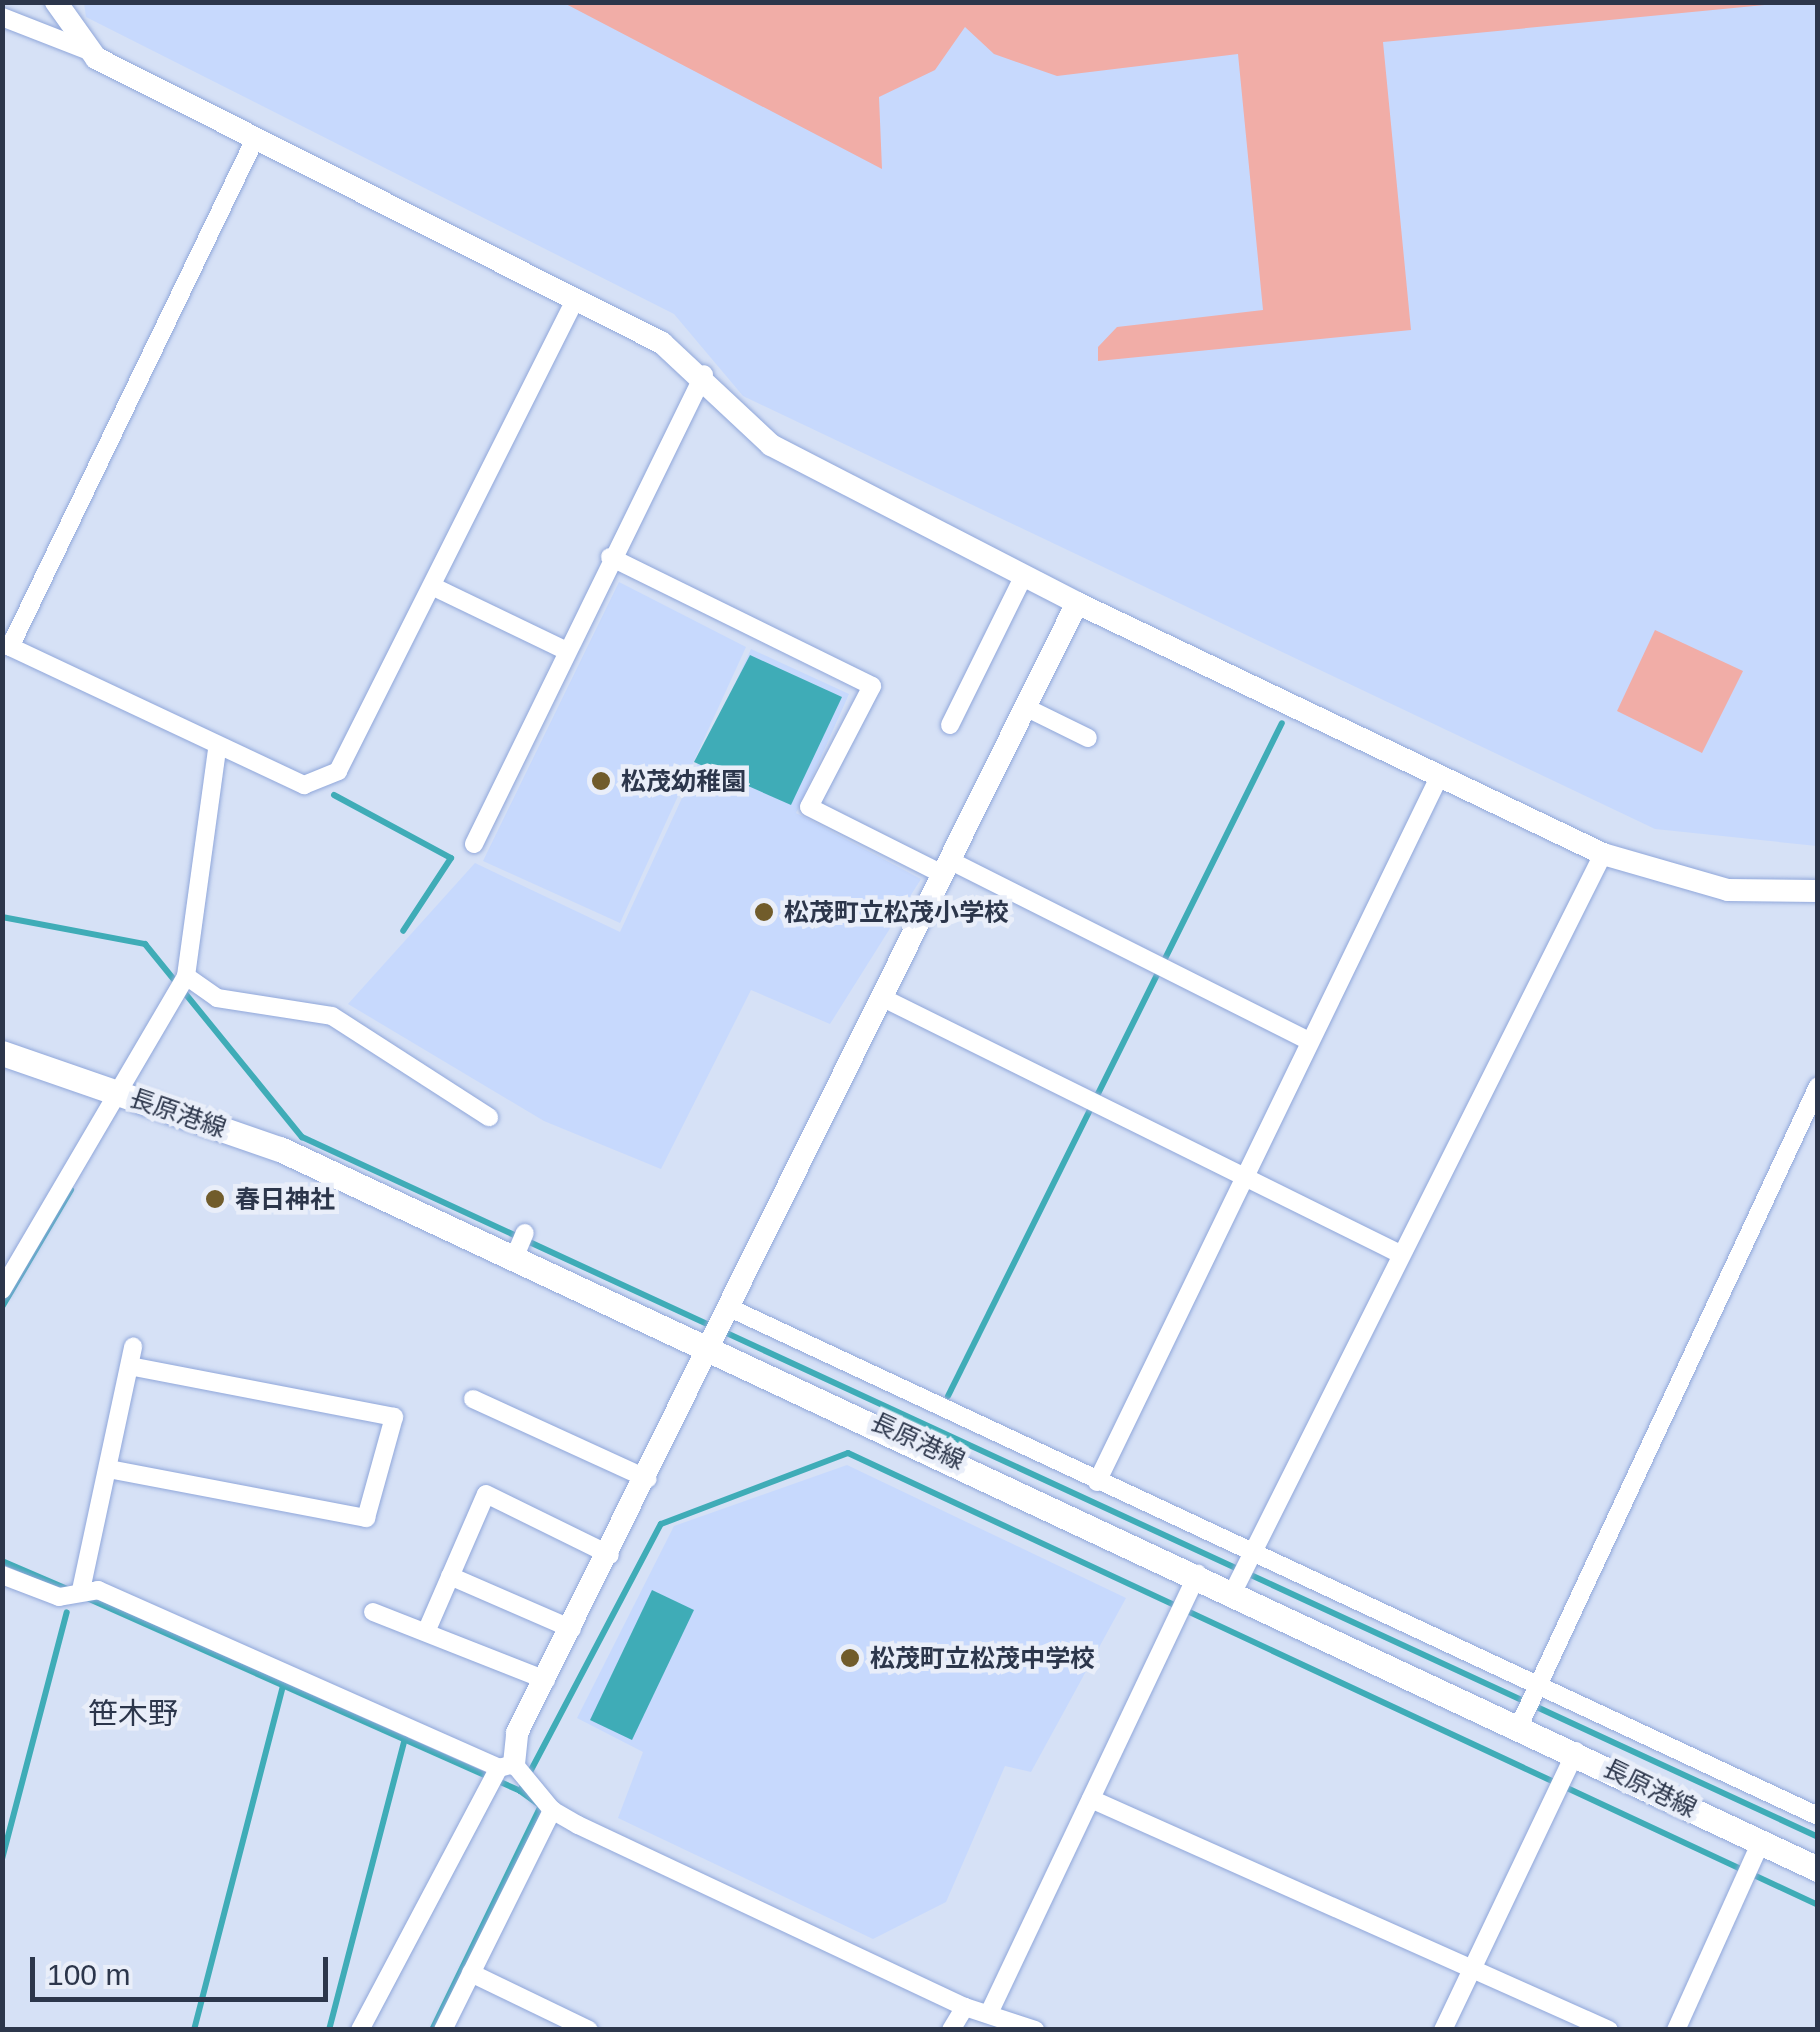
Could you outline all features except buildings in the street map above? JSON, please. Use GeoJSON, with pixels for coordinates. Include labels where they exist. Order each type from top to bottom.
{"type":"FeatureCollection","features":[{"type":"Feature","properties":{"kind":"main road","name":"長原港線"},"geometry":{"type":"LineString","coordinates":[[2,1053],[280,1149],[720,1327],[1198,1574],[1818,1869]]}},
{"type":"Feature","properties":{"kind":"street"},"geometry":{"type":"LineString","coordinates":[[56,2],[89,51]]}},
{"type":"Feature","properties":{"kind":"street"},"geometry":{"type":"LineString","coordinates":[[2,17],[89,51],[575,300],[704,374],[739,424],[770,445],[1077,604],[1602,854],[1728,890],[1818,891]]}},
{"type":"Feature","properties":{"kind":"street"},"geometry":{"type":"LineString","coordinates":[[255,139],[6,645],[216,750],[304,785],[338,771],[434,587],[575,300]]}},
{"type":"Feature","properties":{"kind":"street"},"geometry":{"type":"LineString","coordinates":[[474,844],[610,558],[704,374]]}},
{"type":"Feature","properties":{"kind":"street"},"geometry":{"type":"LineString","coordinates":[[610,558],[872,686],[809,807],[1309,1041]]}},
{"type":"Feature","properties":{"kind":"street"},"geometry":{"type":"LineString","coordinates":[[950,726],[1024,574]]}},
{"type":"Feature","properties":{"kind":"street"},"geometry":{"type":"LineString","coordinates":[[434,587],[565,650]]}},
{"type":"Feature","properties":{"kind":"street"},"geometry":{"type":"LineString","coordinates":[[360,2030],[507,1766],[517,1734],[648,1479],[880,997],[1077,604]]}},
{"type":"Feature","properties":{"kind":"street"},"geometry":{"type":"LineString","coordinates":[[1025,707],[1088,738]]}},
{"type":"Feature","properties":{"kind":"street"},"geometry":{"type":"LineString","coordinates":[[2,1290],[186,976],[216,750]]}},
{"type":"Feature","properties":{"kind":"street"},"geometry":{"type":"LineString","coordinates":[[1097,1482],[1439,777]]}},
{"type":"Feature","properties":{"kind":"street"},"geometry":{"type":"LineString","coordinates":[[1234,1590],[1602,854]]}},
{"type":"Feature","properties":{"kind":"street"},"geometry":{"type":"LineString","coordinates":[[186,976],[217,998],[332,1016],[488,1117]]}},
{"type":"Feature","properties":{"kind":"street"},"geometry":{"type":"LineString","coordinates":[[880,997],[1400,1254]]}},
{"type":"Feature","properties":{"kind":"street"},"geometry":{"type":"LineString","coordinates":[[1520,1724],[1818,1086]]}},
{"type":"Feature","properties":{"kind":"street"},"geometry":{"type":"LineString","coordinates":[[720,1327],[1097,1482],[1818,1816]]}},
{"type":"Feature","properties":{"kind":"street"},"geometry":{"type":"LineString","coordinates":[[80,1590],[110,1469],[131,1356],[394,1417],[366,1518],[110,1469]]}},
{"type":"Feature","properties":{"kind":"street"},"geometry":{"type":"LineString","coordinates":[[473,1399],[648,1479]]}},
{"type":"Feature","properties":{"kind":"street"},"geometry":{"type":"LineString","coordinates":[[426,1632],[486,1494],[610,1555]]}},
{"type":"Feature","properties":{"kind":"street"},"geometry":{"type":"LineString","coordinates":[[2,1574],[58,1596],[80,1590],[507,1766],[552,1810],[965,2008],[992,2010],[1035,2030]]}},
{"type":"Feature","properties":{"kind":"street"},"geometry":{"type":"LineString","coordinates":[[992,2010],[1198,1574]]}},
{"type":"Feature","properties":{"kind":"street"},"geometry":{"type":"LineString","coordinates":[[450,1576],[572,1630]]}},
{"type":"Feature","properties":{"kind":"street"},"geometry":{"type":"LineString","coordinates":[[373,1612],[546,1680]]}},
{"type":"Feature","properties":{"kind":"street"},"geometry":{"type":"LineString","coordinates":[[1443,2030],[1576,1751]]}},
{"type":"Feature","properties":{"kind":"street"},"geometry":{"type":"LineString","coordinates":[[1092,1799],[1474,1965],[1609,2030]]}},
{"type":"Feature","properties":{"kind":"street"},"geometry":{"type":"LineString","coordinates":[[444,2030],[552,1810]]}},
{"type":"Feature","properties":{"kind":"street"},"geometry":{"type":"LineString","coordinates":[[1676,2030],[1761,1842]]}},
{"type":"Feature","properties":{"kind":"street"},"geometry":{"type":"LineString","coordinates":[[471,1972],[590,2030]]}},
{"type":"Feature","properties":{"kind":"street"},"geometry":{"type":"LineString","coordinates":[[951,2030],[965,2008]]}},
{"type":"Feature","properties":{"kind":"shaded area"},"geometry":{"type":"Polygon","coordinates":[[[84,3],[1817,3],[1817,846],[1655,829],[743,396],[674,314],[86,17],[84,3]]]}},
{"type":"Feature","properties":{"kind":"shaded area"},"geometry":{"type":"Polygon","coordinates":[[[564,3],[1785,3],[1383,42],[1411,330],[1098,361],[1098,347],[1117,327],[1263,310],[1238,54],[1057,76],[994,54],[965,27],[935,70],[879,97],[882,169],[564,3]]]}},
{"type":"Feature","properties":{"kind":"shaded area","name":"松茂幼稚園"},"geometry":{"type":"Polygon","coordinates":[[[619,582],[746,647],[620,923],[483,861],[619,582]]]}},
{"type":"Feature","properties":{"kind":"shaded area"},"geometry":{"type":"Polygon","coordinates":[[[1655,630],[1743,671],[1702,753],[1617,711],[1655,630]]]}},
{"type":"Feature","properties":{"kind":"shaded area","name":"松茂町立松茂小学校"},"geometry":{"type":"Polygon","coordinates":[[[751,649],[849,694],[796,813],[921,879],[830,1024],[751,990],[661,1169],[544,1121],[348,1004],[475,863],[620,932],[751,649]]]}},
{"type":"Feature","properties":{"kind":"shaded area"},"geometry":{"type":"Polygon","coordinates":[[[750,655],[842,697],[791,805],[694,762],[750,655]]]}},
{"type":"Feature","properties":{"kind":"shaded area","name":"松茂町立松茂中学校"},"geometry":{"type":"Polygon","coordinates":[[[847,1465],[1126,1598],[1031,1772],[1005,1766],[946,1902],[873,1939],[618,1818],[643,1752],[577,1718],[674,1526],[847,1465]]]}},
{"type":"Feature","properties":{"kind":"shaded area"},"geometry":{"type":"Polygon","coordinates":[[[652,1590],[694,1610],[632,1740],[590,1720],[652,1590]]]}},
{"type":"Feature","properties":{"kind":"waterway"},"geometry":{"type":"LineString","coordinates":[[948,1396],[1282,723]]}},
{"type":"Feature","properties":{"kind":"waterway"},"geometry":{"type":"LineString","coordinates":[[334,795],[451,858],[403,931]]}},
{"type":"Feature","properties":{"kind":"waterway"},"geometry":{"type":"LineString","coordinates":[[2,917],[145,944],[302,1137],[1818,1837]]}},
{"type":"Feature","properties":{"kind":"waterway"},"geometry":{"type":"LineString","coordinates":[[2,1307],[71,1190]]}},
{"type":"Feature","properties":{"kind":"waterway"},"geometry":{"type":"LineString","coordinates":[[432,2030],[541,1806],[520,1791],[661,1524],[848,1453],[1818,1905]]}},
{"type":"Feature","properties":{"kind":"waterway"},"geometry":{"type":"LineString","coordinates":[[2,1561],[67,1589]]}},
{"type":"Feature","properties":{"kind":"waterway"},"geometry":{"type":"LineString","coordinates":[[87,1598],[520,1791]]}},
{"type":"Feature","properties":{"kind":"waterway"},"geometry":{"type":"LineString","coordinates":[[2,1859],[67,1612]]}},
{"type":"Feature","properties":{"kind":"waterway"},"geometry":{"type":"LineString","coordinates":[[194,2030],[283,1685]]}},
{"type":"Feature","properties":{"kind":"waterway"},"geometry":{"type":"LineString","coordinates":[[329,2030],[405,1739]]}},
{"type":"Feature","properties":{"kind":"place","name":"松茂幼稚園"},"geometry":{"type":"Point","coordinates":[601,781]}},
{"type":"Feature","properties":{"kind":"place","name":"松茂町立松茂小学校"},"geometry":{"type":"Point","coordinates":[764,912]}},
{"type":"Feature","properties":{"kind":"place","name":"春日神社"},"geometry":{"type":"Point","coordinates":[215,1199]}},
{"type":"Feature","properties":{"kind":"place","name":"松茂町立松茂中学校"},"geometry":{"type":"Point","coordinates":[850,1658]}},
{"type":"Feature","properties":{"kind":"district","name":"笹木野"},"geometry":{"type":"Point","coordinates":[133,1714]}}]}
